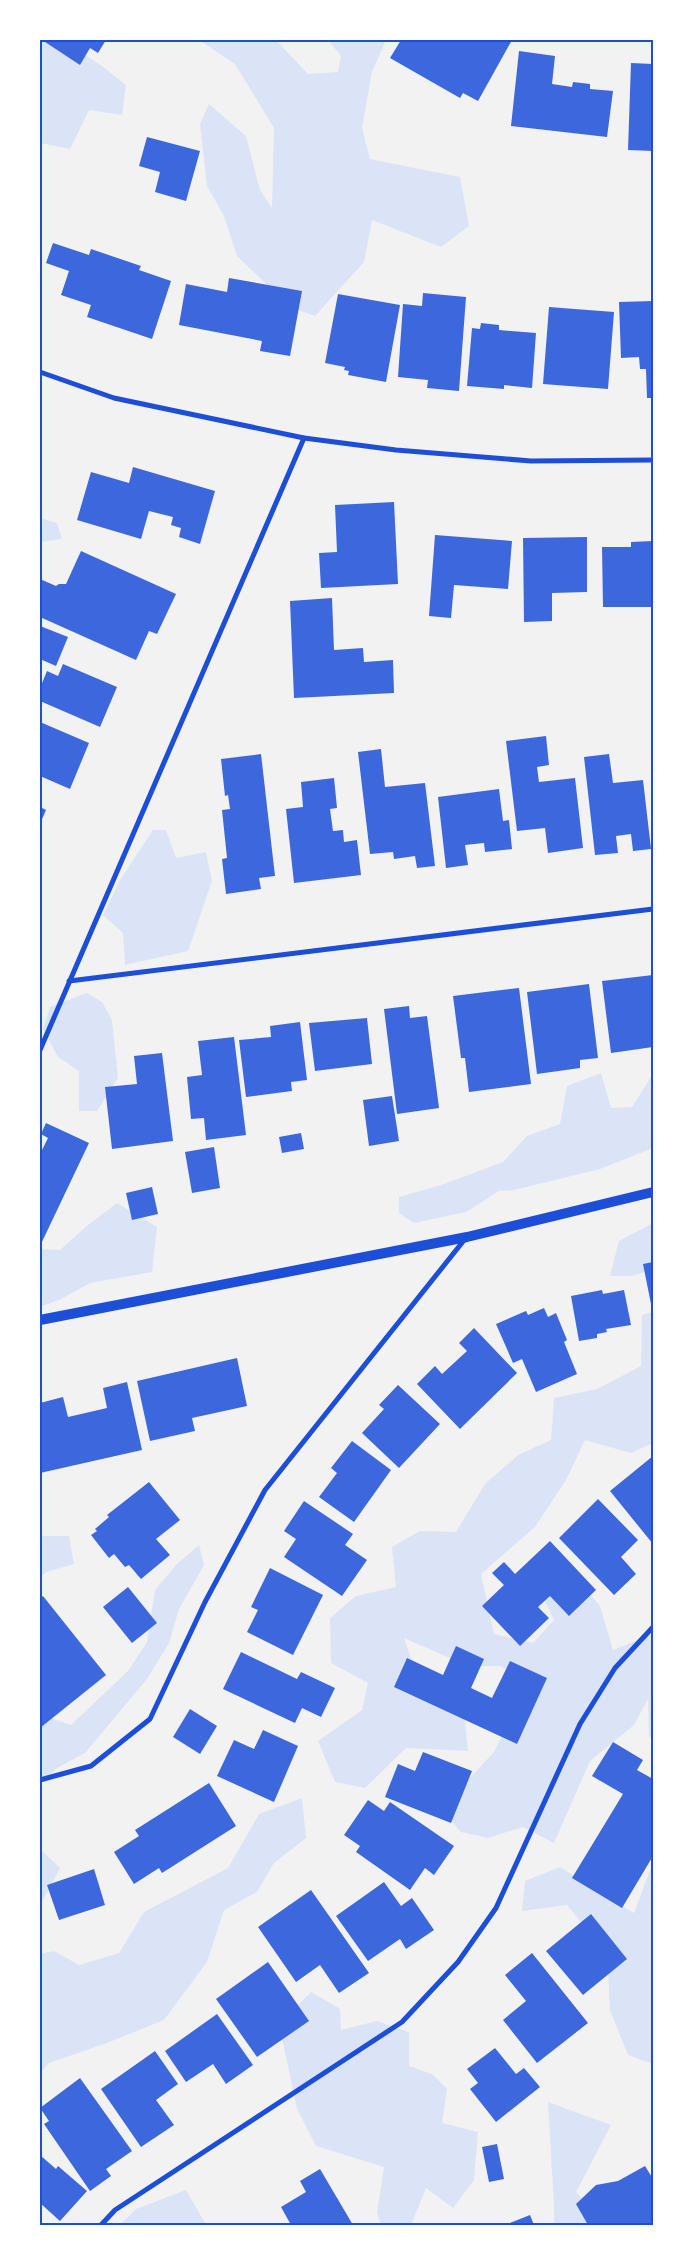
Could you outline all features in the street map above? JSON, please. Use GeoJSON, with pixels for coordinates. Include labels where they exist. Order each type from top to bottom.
{"type":"FeatureCollection","features":[{"type":"Feature","properties":{"kind":"main road"},"geometry":{"type":"LineString","coordinates":[[40,1320],[467,1237],[653,1192]]}},
{"type":"Feature","properties":{"kind":"street"},"geometry":{"type":"LineString","coordinates":[[40,372],[114,398],[304,438],[396,450],[531,461],[653,460]]}},
{"type":"Feature","properties":{"kind":"street"},"geometry":{"type":"LineString","coordinates":[[40,1050],[304,438]]}},
{"type":"Feature","properties":{"kind":"street"},"geometry":{"type":"LineString","coordinates":[[69,981],[653,909]]}},
{"type":"Feature","properties":{"kind":"street"},"geometry":{"type":"LineString","coordinates":[[40,1780],[91,1766],[150,1719],[205,1602],[265,1490],[467,1237]]}},
{"type":"Feature","properties":{"kind":"street"},"geometry":{"type":"LineString","coordinates":[[101,2225],[115,2210],[402,2022],[458,1962],[496,1908],[580,1724],[615,1668],[653,1627]]}},
{"type":"Feature","properties":{"kind":"shaded area"},"geometry":{"type":"Polygon","coordinates":[[[40,40],[62,40],[102,66],[126,85],[122,115],[89,110],[70,149],[40,143],[40,40]]]}},
{"type":"Feature","properties":{"kind":"shaded area"},"geometry":{"type":"Polygon","coordinates":[[[199,40],[276,40],[308,74],[338,72],[341,56],[328,40],[386,40],[372,72],[362,128],[370,159],[460,177],[469,226],[441,247],[372,220],[364,262],[315,316],[290,307],[237,256],[224,216],[207,186],[200,124],[209,104],[246,136],[260,190],[272,208],[274,128],[235,64],[199,40]]]}},
{"type":"Feature","properties":{"kind":"shaded area"},"geometry":{"type":"Polygon","coordinates":[[[40,518],[57,523],[62,539],[40,542],[40,518]]]}},
{"type":"Feature","properties":{"kind":"shaded area"},"geometry":{"type":"Polygon","coordinates":[[[153,830],[166,830],[176,858],[206,852],[212,881],[188,951],[125,965],[123,933],[103,915],[120,880],[153,830]]]}},
{"type":"Feature","properties":{"kind":"shaded area"},"geometry":{"type":"Polygon","coordinates":[[[87,993],[102,1002],[112,1020],[118,1078],[97,1111],[79,1111],[79,1071],[58,1057],[43,1029],[50,1007],[87,993]]]}},
{"type":"Feature","properties":{"kind":"shaded area"},"geometry":{"type":"Polygon","coordinates":[[[601,1073],[611,1108],[632,1107],[653,1074],[653,1148],[600,1169],[514,1190],[499,1191],[466,1212],[414,1223],[399,1213],[399,1197],[441,1185],[503,1162],[527,1136],[560,1124],[567,1086],[601,1073]]]}},
{"type":"Feature","properties":{"kind":"shaded area"},"geometry":{"type":"Polygon","coordinates":[[[117,1203],[157,1227],[152,1272],[90,1283],[61,1299],[40,1307],[40,1249],[60,1250],[117,1203]]]}},
{"type":"Feature","properties":{"kind":"shaded area"},"geometry":{"type":"Polygon","coordinates":[[[653,1223],[653,1269],[632,1276],[610,1276],[619,1241],[653,1223]]]}},
{"type":"Feature","properties":{"kind":"shaded area"},"geometry":{"type":"Polygon","coordinates":[[[653,1312],[653,1443],[631,1453],[585,1440],[566,1480],[535,1527],[481,1574],[494,1634],[533,1643],[554,1620],[542,1595],[568,1569],[600,1606],[613,1650],[653,1634],[653,1740],[649,1736],[648,1699],[634,1725],[590,1761],[554,1843],[523,1827],[488,1838],[461,1832],[441,1809],[494,1752],[529,1681],[500,1666],[468,1666],[404,1638],[416,1673],[463,1703],[468,1751],[406,1748],[365,1788],[335,1782],[318,1741],[362,1710],[368,1683],[331,1663],[330,1618],[356,1596],[396,1587],[392,1547],[420,1531],[456,1532],[485,1484],[518,1455],[551,1440],[554,1398],[597,1389],[641,1366],[642,1315],[653,1312]]]}},
{"type":"Feature","properties":{"kind":"shaded area"},"geometry":{"type":"Polygon","coordinates":[[[40,1536],[69,1536],[74,1564],[46,1572],[40,1578],[40,1536]]]}},
{"type":"Feature","properties":{"kind":"shaded area"},"geometry":{"type":"Polygon","coordinates":[[[199,1545],[204,1565],[179,1609],[169,1643],[147,1679],[85,1753],[57,1768],[40,1784],[40,1717],[42,1715],[71,1725],[128,1671],[147,1642],[155,1590],[177,1564],[199,1545]]]}},
{"type":"Feature","properties":{"kind":"shaded area"},"geometry":{"type":"Polygon","coordinates":[[[302,1798],[306,1838],[274,1863],[257,1892],[224,1910],[207,1962],[164,2020],[107,2043],[49,2063],[40,2073],[40,1954],[54,1951],[79,1965],[119,1953],[144,1912],[228,1868],[259,1814],[302,1798]]]}},
{"type":"Feature","properties":{"kind":"shaded area"},"geometry":{"type":"Polygon","coordinates":[[[40,1849],[60,1868],[42,1902],[40,1902],[40,1849]]]}},
{"type":"Feature","properties":{"kind":"shaded area"},"geometry":{"type":"Polygon","coordinates":[[[653,1862],[653,2064],[628,2055],[610,2010],[607,1953],[567,1905],[522,1911],[525,1881],[560,1867],[634,1913],[653,1862]]]}},
{"type":"Feature","properties":{"kind":"shaded area"},"geometry":{"type":"Polygon","coordinates":[[[311,1992],[340,2009],[341,2030],[377,2021],[409,2032],[409,2066],[432,2074],[447,2089],[442,2123],[478,2132],[474,2180],[453,2208],[426,2188],[411,2225],[381,2225],[377,2213],[384,2167],[316,2146],[297,2109],[279,2024],[311,1992]]]}},
{"type":"Feature","properties":{"kind":"shaded area"},"geometry":{"type":"Polygon","coordinates":[[[548,2102],[611,2125],[576,2192],[602,2219],[653,2191],[653,2225],[554,2225],[548,2102]]]}},
{"type":"Feature","properties":{"kind":"shaded area"},"geometry":{"type":"Polygon","coordinates":[[[186,2190],[206,2225],[120,2225],[136,2209],[186,2190]]]}},
{"type":"Feature","properties":{"kind":"building"},"geometry":{"type":"Polygon","coordinates":[[[42,40],[106,40],[98,53],[90,48],[80,65],[42,40]]]}},
{"type":"Feature","properties":{"kind":"building"},"geometry":{"type":"Polygon","coordinates":[[[401,40],[512,40],[478,101],[463,93],[460,98],[390,58],[401,40]]]}},
{"type":"Feature","properties":{"kind":"building"},"geometry":{"type":"Polygon","coordinates":[[[519,51],[555,56],[552,84],[572,87],[573,82],[590,84],[590,89],[613,91],[607,137],[511,126],[519,51]]]}},
{"type":"Feature","properties":{"kind":"building"},"geometry":{"type":"Polygon","coordinates":[[[631,63],[653,64],[653,151],[628,150],[631,63]]]}},
{"type":"Feature","properties":{"kind":"building"},"geometry":{"type":"Polygon","coordinates":[[[147,137],[200,151],[186,201],[155,192],[160,172],[139,166],[147,137]]]}},
{"type":"Feature","properties":{"kind":"building"},"geometry":{"type":"Polygon","coordinates":[[[53,243],[89,255],[91,249],[141,266],[139,270],[171,281],[152,339],[87,317],[91,305],[61,295],[69,271],[46,263],[53,243]]]}},
{"type":"Feature","properties":{"kind":"building"},"geometry":{"type":"Polygon","coordinates":[[[229,278],[302,291],[290,356],[260,351],[262,341],[179,325],[186,284],[227,292],[229,278]]]}},
{"type":"Feature","properties":{"kind":"building"},"geometry":{"type":"Polygon","coordinates":[[[423,293],[466,297],[459,391],[427,388],[428,380],[398,377],[403,304],[422,306],[423,293]]]}},
{"type":"Feature","properties":{"kind":"building"},"geometry":{"type":"Polygon","coordinates":[[[338,294],[400,305],[386,382],[348,375],[349,371],[344,370],[345,367],[325,363],[338,294]]]}},
{"type":"Feature","properties":{"kind":"building"},"geometry":{"type":"Polygon","coordinates":[[[653,301],[653,398],[647,398],[646,369],[640,369],[639,357],[621,358],[619,302],[653,301]]]}},
{"type":"Feature","properties":{"kind":"building"},"geometry":{"type":"Polygon","coordinates":[[[549,307],[614,312],[608,389],[543,384],[549,307]]]}},
{"type":"Feature","properties":{"kind":"building"},"geometry":{"type":"Polygon","coordinates":[[[481,323],[499,325],[499,330],[536,333],[532,388],[504,385],[504,389],[467,386],[472,328],[480,329],[481,323]]]}},
{"type":"Feature","properties":{"kind":"building"},"geometry":{"type":"Polygon","coordinates":[[[133,467],[215,491],[200,544],[179,537],[181,528],[171,525],[173,517],[149,511],[141,539],[77,520],[91,472],[129,483],[133,467]]]}},
{"type":"Feature","properties":{"kind":"building"},"geometry":{"type":"Polygon","coordinates":[[[394,502],[398,584],[321,588],[319,553],[337,552],[335,505],[394,502]]]}},
{"type":"Feature","properties":{"kind":"building"},"geometry":{"type":"Polygon","coordinates":[[[435,535],[512,541],[508,589],[454,585],[451,618],[429,616],[435,535]]]}},
{"type":"Feature","properties":{"kind":"building"},"geometry":{"type":"Polygon","coordinates":[[[587,537],[587,592],[552,593],[552,621],[524,622],[523,538],[587,537]]]}},
{"type":"Feature","properties":{"kind":"building"},"geometry":{"type":"Polygon","coordinates":[[[653,541],[653,607],[603,607],[602,547],[631,547],[631,542],[653,541]]]}},
{"type":"Feature","properties":{"kind":"building"},"geometry":{"type":"Polygon","coordinates":[[[81,551],[176,594],[157,634],[149,631],[136,660],[40,617],[40,579],[56,586],[66,584],[81,551]]]}},
{"type":"Feature","properties":{"kind":"building"},"geometry":{"type":"Polygon","coordinates":[[[332,598],[334,650],[363,648],[364,662],[393,660],[394,693],[294,698],[290,601],[332,598]]]}},
{"type":"Feature","properties":{"kind":"building"},"geometry":{"type":"Polygon","coordinates":[[[40,626],[68,637],[56,666],[40,659],[40,626]]]}},
{"type":"Feature","properties":{"kind":"building"},"geometry":{"type":"Polygon","coordinates":[[[63,664],[117,687],[100,727],[40,701],[40,688],[47,671],[58,676],[63,664]]]}},
{"type":"Feature","properties":{"kind":"building"},"geometry":{"type":"Polygon","coordinates":[[[40,722],[89,743],[70,789],[40,776],[40,722]]]}},
{"type":"Feature","properties":{"kind":"building"},"geometry":{"type":"Polygon","coordinates":[[[546,736],[549,765],[537,767],[539,782],[575,778],[583,848],[548,853],[545,828],[517,831],[506,741],[546,736]]]}},
{"type":"Feature","properties":{"kind":"building"},"geometry":{"type":"Polygon","coordinates":[[[381,749],[385,787],[425,783],[435,866],[417,868],[415,856],[394,859],[393,852],[370,854],[358,752],[381,749]]]}},
{"type":"Feature","properties":{"kind":"building"},"geometry":{"type":"Polygon","coordinates":[[[261,754],[275,876],[259,878],[261,889],[226,894],[222,859],[227,858],[222,810],[230,809],[228,795],[225,796],[221,759],[261,754]]]}},
{"type":"Feature","properties":{"kind":"building"},"geometry":{"type":"Polygon","coordinates":[[[609,754],[613,783],[643,780],[651,849],[633,851],[631,834],[616,836],[618,853],[595,855],[584,757],[609,754]]]}},
{"type":"Feature","properties":{"kind":"building"},"geometry":{"type":"Polygon","coordinates":[[[334,778],[337,808],[330,809],[333,831],[343,830],[344,842],[357,840],[361,875],[294,883],[286,809],[303,807],[301,782],[334,778]]]}},
{"type":"Feature","properties":{"kind":"building"},"geometry":{"type":"Polygon","coordinates":[[[499,789],[503,821],[509,820],[512,849],[485,852],[484,843],[465,845],[468,865],[446,868],[438,797],[499,789]]]}},
{"type":"Feature","properties":{"kind":"building"},"geometry":{"type":"Polygon","coordinates":[[[40,807],[46,810],[40,824],[40,807]]]}},
{"type":"Feature","properties":{"kind":"building"},"geometry":{"type":"Polygon","coordinates":[[[653,975],[653,1047],[611,1053],[602,981],[653,975]]]}},
{"type":"Feature","properties":{"kind":"building"},"geometry":{"type":"Polygon","coordinates":[[[589,984],[598,1058],[580,1060],[580,1068],[537,1074],[527,992],[589,984]]]}},
{"type":"Feature","properties":{"kind":"building"},"geometry":{"type":"Polygon","coordinates":[[[519,988],[531,1084],[469,1092],[465,1058],[461,1058],[453,996],[519,988]]]}},
{"type":"Feature","properties":{"kind":"building"},"geometry":{"type":"Polygon","coordinates":[[[409,1006],[410,1018],[427,1016],[439,1108],[397,1114],[384,1009],[409,1006]]]}},
{"type":"Feature","properties":{"kind":"building"},"geometry":{"type":"Polygon","coordinates":[[[367,1018],[372,1064],[315,1071],[309,1023],[367,1018]]]}},
{"type":"Feature","properties":{"kind":"building"},"geometry":{"type":"Polygon","coordinates":[[[300,1022],[307,1080],[291,1082],[292,1091],[246,1097],[239,1040],[271,1037],[270,1026],[300,1022]]]}},
{"type":"Feature","properties":{"kind":"building"},"geometry":{"type":"Polygon","coordinates":[[[234,1037],[246,1135],[206,1140],[204,1118],[191,1119],[187,1077],[202,1075],[198,1041],[234,1037]]]}},
{"type":"Feature","properties":{"kind":"building"},"geometry":{"type":"Polygon","coordinates":[[[162,1053],[173,1141],[112,1149],[105,1087],[137,1084],[134,1056],[162,1053]]]}},
{"type":"Feature","properties":{"kind":"building"},"geometry":{"type":"Polygon","coordinates":[[[392,1096],[399,1141],[369,1146],[363,1100],[392,1096]]]}},
{"type":"Feature","properties":{"kind":"building"},"geometry":{"type":"Polygon","coordinates":[[[46,1123],[89,1143],[40,1246],[40,1149],[42,1150],[48,1138],[41,1134],[46,1123]]]}},
{"type":"Feature","properties":{"kind":"building"},"geometry":{"type":"Polygon","coordinates":[[[301,1133],[304,1149],[282,1153],[279,1137],[301,1133]]]}},
{"type":"Feature","properties":{"kind":"building"},"geometry":{"type":"Polygon","coordinates":[[[214,1147],[220,1188],[192,1193],[185,1152],[214,1147]]]}},
{"type":"Feature","properties":{"kind":"building"},"geometry":{"type":"Polygon","coordinates":[[[152,1187],[158,1214],[132,1220],[126,1193],[152,1187]]]}},
{"type":"Feature","properties":{"kind":"building"},"geometry":{"type":"Polygon","coordinates":[[[653,1262],[653,1309],[652,1309],[643,1264],[653,1262]]]}},
{"type":"Feature","properties":{"kind":"building"},"geometry":{"type":"Polygon","coordinates":[[[602,1290],[603,1294],[624,1290],[631,1325],[606,1329],[607,1332],[597,1334],[597,1338],[579,1341],[571,1296],[602,1290]]]}},
{"type":"Feature","properties":{"kind":"building"},"geometry":{"type":"Polygon","coordinates":[[[544,1308],[548,1317],[556,1313],[567,1340],[564,1342],[577,1374],[536,1392],[522,1359],[513,1363],[496,1324],[526,1311],[528,1315],[544,1308]]]}},
{"type":"Feature","properties":{"kind":"building"},"geometry":{"type":"Polygon","coordinates":[[[474,1328],[517,1373],[460,1429],[417,1384],[435,1366],[442,1374],[467,1351],[459,1343],[474,1328]]]}},
{"type":"Feature","properties":{"kind":"building"},"geometry":{"type":"Polygon","coordinates":[[[237,1358],[247,1406],[192,1418],[195,1431],[150,1441],[137,1381],[237,1358]]]}},
{"type":"Feature","properties":{"kind":"building"},"geometry":{"type":"Polygon","coordinates":[[[127,1382],[142,1450],[40,1473],[40,1403],[63,1397],[68,1417],[107,1408],[103,1388],[127,1382]]]}},
{"type":"Feature","properties":{"kind":"building"},"geometry":{"type":"Polygon","coordinates":[[[398,1385],[440,1424],[399,1468],[362,1433],[384,1409],[379,1405],[398,1385]]]}},
{"type":"Feature","properties":{"kind":"building"},"geometry":{"type":"Polygon","coordinates":[[[352,1441],[391,1470],[354,1522],[319,1497],[337,1473],[331,1468],[352,1441]]]}},
{"type":"Feature","properties":{"kind":"building"},"geometry":{"type":"Polygon","coordinates":[[[653,1456],[653,1544],[610,1491],[653,1456]]]}},
{"type":"Feature","properties":{"kind":"building"},"geometry":{"type":"Polygon","coordinates":[[[149,1482],[180,1520],[156,1539],[170,1555],[141,1579],[129,1565],[125,1567],[114,1554],[109,1558],[91,1535],[109,1517],[107,1515],[149,1482]]]}},
{"type":"Feature","properties":{"kind":"building"},"geometry":{"type":"Polygon","coordinates":[[[598,1499],[638,1540],[621,1557],[636,1574],[614,1595],[559,1538],[598,1499]]]}},
{"type":"Feature","properties":{"kind":"building"},"geometry":{"type":"Polygon","coordinates":[[[304,1501],[353,1534],[345,1545],[367,1560],[342,1596],[284,1557],[296,1539],[284,1531],[304,1501]]]}},
{"type":"Feature","properties":{"kind":"building"},"geometry":{"type":"Polygon","coordinates":[[[550,1541],[596,1590],[569,1616],[550,1596],[538,1607],[549,1618],[520,1646],[482,1606],[504,1585],[492,1573],[504,1562],[515,1574],[550,1541]]]}},
{"type":"Feature","properties":{"kind":"building"},"geometry":{"type":"Polygon","coordinates":[[[270,1568],[323,1595],[293,1655],[247,1632],[258,1610],[251,1607],[270,1568]]]}},
{"type":"Feature","properties":{"kind":"building"},"geometry":{"type":"Polygon","coordinates":[[[128,1587],[157,1623],[132,1643],[103,1607],[128,1587]]]}},
{"type":"Feature","properties":{"kind":"building"},"geometry":{"type":"Polygon","coordinates":[[[43,1596],[106,1675],[40,1728],[40,1598],[43,1596]]]}},
{"type":"Feature","properties":{"kind":"building"},"geometry":{"type":"Polygon","coordinates":[[[456,1646],[484,1659],[471,1688],[492,1698],[510,1661],[547,1678],[517,1744],[394,1687],[407,1658],[443,1675],[456,1646]]]}},
{"type":"Feature","properties":{"kind":"building"},"geometry":{"type":"Polygon","coordinates":[[[241,1652],[297,1679],[301,1672],[335,1688],[321,1717],[302,1708],[295,1723],[223,1689],[241,1652]]]}},
{"type":"Feature","properties":{"kind":"building"},"geometry":{"type":"Polygon","coordinates":[[[190,1709],[217,1726],[200,1754],[173,1737],[190,1709]]]}},
{"type":"Feature","properties":{"kind":"building"},"geometry":{"type":"Polygon","coordinates":[[[263,1730],[298,1746],[274,1802],[217,1776],[234,1740],[254,1749],[263,1730]]]}},
{"type":"Feature","properties":{"kind":"building"},"geometry":{"type":"Polygon","coordinates":[[[613,1742],[643,1760],[637,1770],[653,1779],[653,1856],[622,1908],[572,1878],[623,1794],[592,1776],[613,1742]]]}},
{"type":"Feature","properties":{"kind":"building"},"geometry":{"type":"Polygon","coordinates":[[[423,1752],[472,1771],[451,1823],[385,1797],[398,1764],[415,1771],[423,1752]]]}},
{"type":"Feature","properties":{"kind":"building"},"geometry":{"type":"Polygon","coordinates":[[[209,1783],[236,1826],[162,1873],[159,1868],[134,1884],[114,1852],[139,1836],[135,1830],[209,1783]]]}},
{"type":"Feature","properties":{"kind":"building"},"geometry":{"type":"Polygon","coordinates":[[[368,1800],[384,1811],[390,1802],[454,1846],[434,1875],[425,1868],[410,1890],[356,1852],[360,1846],[344,1835],[368,1800]]]}},
{"type":"Feature","properties":{"kind":"building"},"geometry":{"type":"Polygon","coordinates":[[[94,1869],[105,1905],[59,1920],[47,1885],[94,1869]]]}},
{"type":"Feature","properties":{"kind":"building"},"geometry":{"type":"Polygon","coordinates":[[[384,1882],[401,1906],[412,1898],[434,1930],[406,1949],[400,1939],[368,1961],[336,1916],[384,1882]]]}},
{"type":"Feature","properties":{"kind":"building"},"geometry":{"type":"Polygon","coordinates":[[[311,1890],[369,1973],[339,1993],[320,1965],[296,1982],[258,1927],[311,1890]]]}},
{"type":"Feature","properties":{"kind":"building"},"geometry":{"type":"Polygon","coordinates":[[[591,1914],[627,1959],[583,1995],[546,1951],[591,1914]]]}},
{"type":"Feature","properties":{"kind":"building"},"geometry":{"type":"Polygon","coordinates":[[[532,1953],[588,2023],[537,2063],[503,2020],[526,2001],[505,1975],[532,1953]]]}},
{"type":"Feature","properties":{"kind":"building"},"geometry":{"type":"Polygon","coordinates":[[[268,1962],[309,2021],[257,2057],[216,1999],[268,1962]]]}},
{"type":"Feature","properties":{"kind":"building"},"geometry":{"type":"Polygon","coordinates":[[[217,2014],[253,2065],[226,2084],[213,2064],[186,2082],[165,2051],[217,2014]]]}},
{"type":"Feature","properties":{"kind":"building"},"geometry":{"type":"Polygon","coordinates":[[[495,2048],[516,2074],[524,2068],[540,2087],[496,2122],[470,2089],[478,2083],[467,2069],[495,2048]]]}},
{"type":"Feature","properties":{"kind":"building"},"geometry":{"type":"Polygon","coordinates":[[[155,2051],[178,2084],[156,2100],[174,2125],[141,2147],[101,2089],[155,2051]]]}},
{"type":"Feature","properties":{"kind":"building"},"geometry":{"type":"Polygon","coordinates":[[[80,2078],[132,2151],[106,2169],[111,2176],[90,2191],[44,2124],[49,2121],[40,2108],[80,2078]]]}},
{"type":"Feature","properties":{"kind":"building"},"geometry":{"type":"Polygon","coordinates":[[[497,2144],[504,2179],[489,2182],[482,2147],[497,2144]]]}},
{"type":"Feature","properties":{"kind":"building"},"geometry":{"type":"Polygon","coordinates":[[[40,2155],[56,2169],[58,2166],[87,2191],[60,2221],[40,2203],[40,2155]]]}},
{"type":"Feature","properties":{"kind":"building"},"geometry":{"type":"Polygon","coordinates":[[[645,2166],[653,2179],[653,2222],[648,2225],[588,2225],[576,2204],[596,2185],[618,2181],[645,2166]]]}},
{"type":"Feature","properties":{"kind":"building"},"geometry":{"type":"Polygon","coordinates":[[[320,2169],[353,2225],[291,2225],[281,2207],[306,2192],[300,2181],[320,2169]]]}},
{"type":"Feature","properties":{"kind":"building"},"geometry":{"type":"Polygon","coordinates":[[[530,2215],[534,2225],[505,2225],[530,2215]]]}}]}
